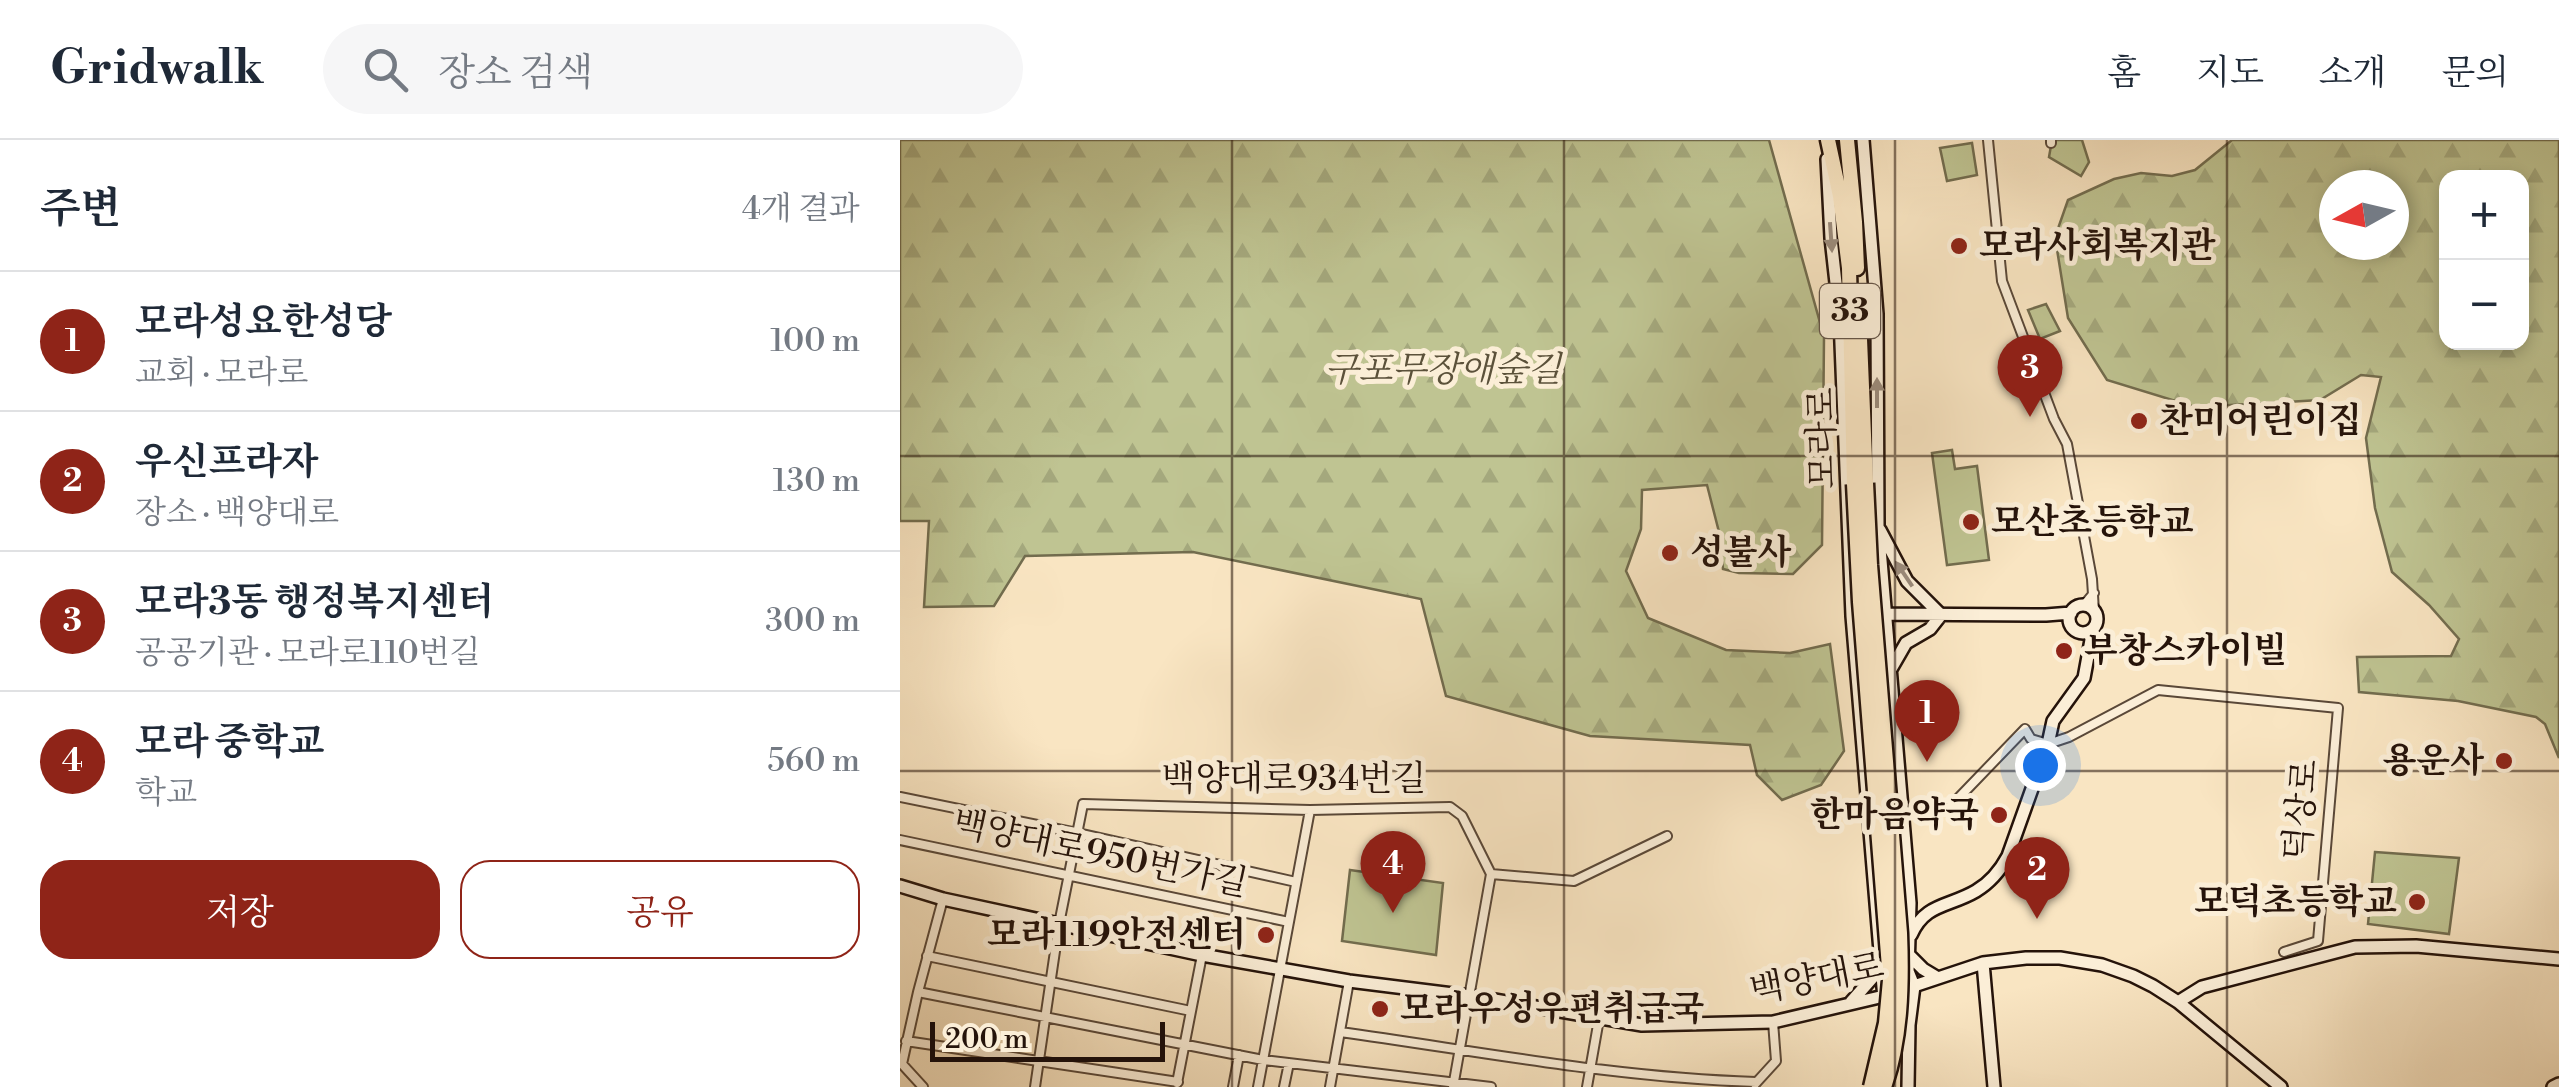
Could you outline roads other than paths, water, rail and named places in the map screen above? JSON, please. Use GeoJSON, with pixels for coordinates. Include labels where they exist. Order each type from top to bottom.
{"type":"FeatureCollection","features":[{"type":"Feature","properties":{"kind":"highway","name":"모라로"},"geometry":{"type":"LineString","coordinates":[[1827,140],[1840,196],[1849,268],[1860,484],[1872,584],[1900,933],[1902,981],[1886,1087]]}},
{"type":"Feature","properties":{"kind":"highway","name":"모라로"},"geometry":{"type":"LineString","coordinates":[[1847,140],[1855,222],[1860,602],[1890,980],[1886,1023],[1870,1087]]}},
{"type":"Feature","properties":{"kind":"main road","name":"모라로"},"geometry":{"type":"LineString","coordinates":[[1827,140],[1830,238],[1840,318],[1852,616],[1884,996],[1870,1087]]}},
{"type":"Feature","properties":{"kind":"main road","name":"모라로"},"geometry":{"type":"LineString","coordinates":[[1863,140],[1878,314],[1878,526],[1910,903],[1908,1087]]}},
{"type":"Feature","properties":{"kind":"main road"},"geometry":{"type":"LineString","coordinates":[[1878,526],[1907,580],[1941,615]]}},
{"type":"Feature","properties":{"kind":"main road"},"geometry":{"type":"LineString","coordinates":[[1938,978],[1908,947],[1917,921],[1926,912],[1973,893],[2000,872],[2053,721],[2084,678],[2088,631],[2097,619],[2089,608],[2076,607],[2071,618],[2073,629],[2088,631]]}},
{"type":"Feature","properties":{"kind":"main road"},"geometry":{"type":"LineString","coordinates":[[1890,670],[1906,644],[1930,629],[1941,615]]}},
{"type":"Feature","properties":{"kind":"main road"},"geometry":{"type":"LineString","coordinates":[[1852,616],[2071,618]]}},
{"type":"Feature","properties":{"kind":"main road"},"geometry":{"type":"LineString","coordinates":[[1874,876],[1890,857],[1904,859],[1906,864]]}},
{"type":"Feature","properties":{"kind":"main road","name":"백양대로"},"geometry":{"type":"LineString","coordinates":[[900,886],[943,899],[1202,955],[1642,1024],[1773,1022],[1884,996],[1983,963],[2060,958],[2133,976],[2178,1002],[2281,1087]]}},
{"type":"Feature","properties":{"kind":"main road"},"geometry":{"type":"LineString","coordinates":[[1910,903],[1926,912]]}},
{"type":"Feature","properties":{"kind":"main road"},"geometry":{"type":"LineString","coordinates":[[2178,1002],[2202,988],[2240,976],[2356,948],[2416,946],[2559,959]]}},
{"type":"Feature","properties":{"kind":"main road"},"geometry":{"type":"LineString","coordinates":[[1849,1004],[1881,962]]}},
{"type":"Feature","properties":{"kind":"main road"},"geometry":{"type":"LineString","coordinates":[[1983,963],[1994,1087]]}},
{"type":"Feature","properties":{"kind":"main road","name":"모라로"},"geometry":{"type":"LineString","coordinates":[[1886,1087],[1898,1060],[1910,988]]}},
{"type":"Feature","properties":{"kind":"street"},"geometry":{"type":"LineString","coordinates":[[1988,140],[2002,281],[2067,444],[2094,593],[2089,608]]}},
{"type":"Feature","properties":{"kind":"street","name":"덕상로"},"geometry":{"type":"LineString","coordinates":[[2048,744],[2158,690],[2338,708],[2318,941],[2284,952]]}},
{"type":"Feature","properties":{"kind":"street"},"geometry":{"type":"LineString","coordinates":[[1947,810],[2026,729],[2031,740],[2048,744]]}},
{"type":"Feature","properties":{"kind":"street"},"geometry":{"type":"LineString","coordinates":[[900,797],[1296,882]]}},
{"type":"Feature","properties":{"kind":"street","name":"백양대로934번길"},"geometry":{"type":"LineString","coordinates":[[1077,833],[1082,804],[1310,810],[1450,806],[1462,816],[1492,874]]}},
{"type":"Feature","properties":{"kind":"street"},"geometry":{"type":"LineString","coordinates":[[1258,1087],[1310,810]]}},
{"type":"Feature","properties":{"kind":"street"},"geometry":{"type":"LineString","coordinates":[[1034,1087],[1077,833]]}},
{"type":"Feature","properties":{"kind":"street"},"geometry":{"type":"LineString","coordinates":[[1454,1085],[1492,874],[1574,881],[1667,836]]}},
{"type":"Feature","properties":{"kind":"street","name":"백양대로950번가길"},"geometry":{"type":"LineString","coordinates":[[900,840],[1289,922]]}},
{"type":"Feature","properties":{"kind":"street"},"geometry":{"type":"LineString","coordinates":[[924,1087],[902,1064],[943,899]]}},
{"type":"Feature","properties":{"kind":"street"},"geometry":{"type":"LineString","coordinates":[[906,1041],[1177,1084],[1202,955]]}},
{"type":"Feature","properties":{"kind":"street"},"geometry":{"type":"LineString","coordinates":[[927,956],[1192,1011]]}},
{"type":"Feature","properties":{"kind":"street"},"geometry":{"type":"LineString","coordinates":[[1330,1087],[1349,981]]}},
{"type":"Feature","properties":{"kind":"street"},"geometry":{"type":"LineString","coordinates":[[918,992],[1263,1060],[1491,1087]]}},
{"type":"Feature","properties":{"kind":"street"},"geometry":{"type":"LineString","coordinates":[[1587,1087],[1599,1019]]}},
{"type":"Feature","properties":{"kind":"street"},"geometry":{"type":"LineString","coordinates":[[1340,1032],[1688,1084],[1754,1085],[1776,1061],[1773,1022]]}},
{"type":"Feature","properties":{"kind":"street"},"geometry":{"type":"LineString","coordinates":[[1233,1087],[1239,1055]]}},
{"type":"Feature","properties":{"kind":"street"},"geometry":{"type":"LineString","coordinates":[[1284,1087],[1289,1063]]}},
{"type":"Feature","properties":{"kind":"place","name":"모라사회복지관"},"geometry":{"type":"Point","coordinates":[1959,246]}},
{"type":"Feature","properties":{"kind":"place","name":"모라3동 행정복지센터"},"geometry":{"type":"Point","coordinates":[2030,417]}},
{"type":"Feature","properties":{"kind":"place","name":"찬미어린이집"},"geometry":{"type":"Point","coordinates":[2139,421]}},
{"type":"Feature","properties":{"kind":"place","name":"모산초등학교"},"geometry":{"type":"Point","coordinates":[1971,522]}},
{"type":"Feature","properties":{"kind":"place","name":"성불사"},"geometry":{"type":"Point","coordinates":[1670,553]}},
{"type":"Feature","properties":{"kind":"place","name":"부창스카이빌"},"geometry":{"type":"Point","coordinates":[2064,651]}},
{"type":"Feature","properties":{"kind":"place","name":"용운사"},"geometry":{"type":"Point","coordinates":[2504,761]}},
{"type":"Feature","properties":{"kind":"place","name":"모라성요한성당"},"geometry":{"type":"Point","coordinates":[1927,762]}},
{"type":"Feature","properties":{"kind":"place","name":"한마음약국"},"geometry":{"type":"Point","coordinates":[1999,815]}},
{"type":"Feature","properties":{"kind":"place","name":"모덕초등학교"},"geometry":{"type":"Point","coordinates":[2417,902]}},
{"type":"Feature","properties":{"kind":"place","name":"모라 중학교"},"geometry":{"type":"Point","coordinates":[1393,913]}},
{"type":"Feature","properties":{"kind":"place","name":"우신프라자"},"geometry":{"type":"Point","coordinates":[2037,919]}},
{"type":"Feature","properties":{"kind":"place","name":"모라119안전센터"},"geometry":{"type":"Point","coordinates":[1266,935]}},
{"type":"Feature","properties":{"kind":"place","name":"모라우성우편취급국"},"geometry":{"type":"Point","coordinates":[1380,1009]}},
{"type":"Feature","properties":{"kind":"park label","name":"구포무장애숲길"},"geometry":{"type":"Point","coordinates":[1443,370]}}]}
